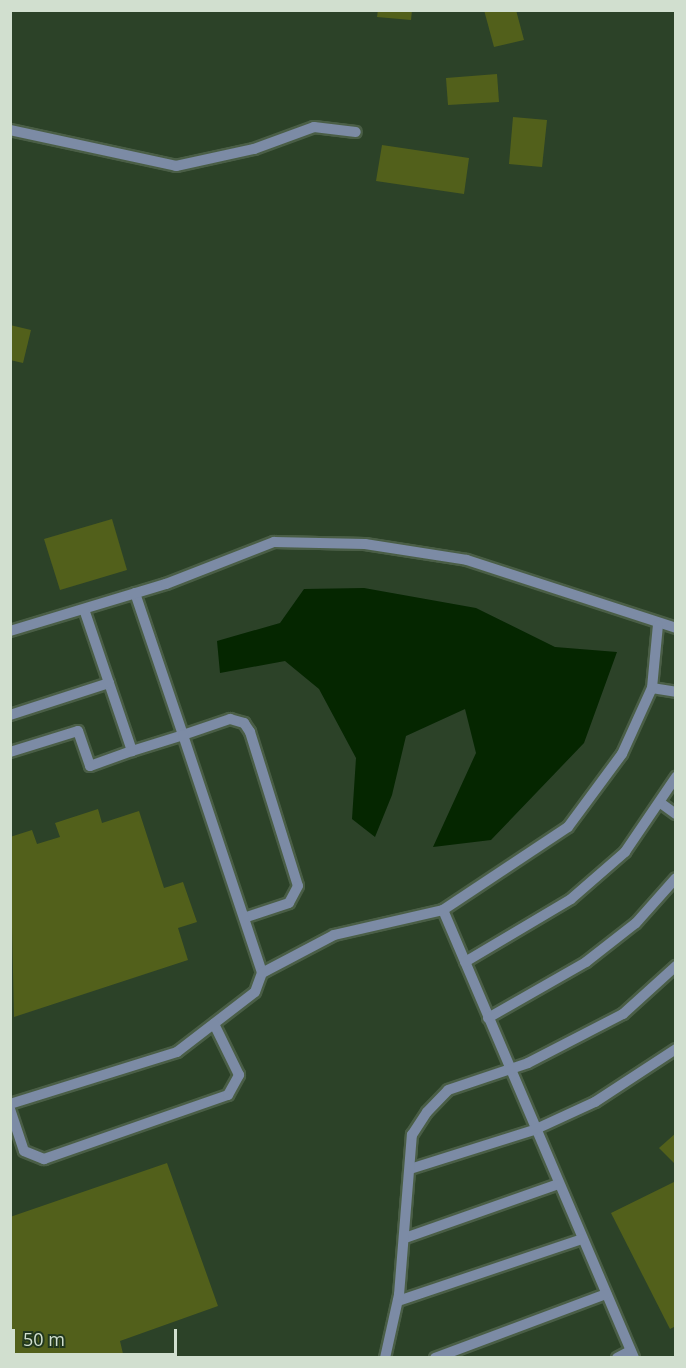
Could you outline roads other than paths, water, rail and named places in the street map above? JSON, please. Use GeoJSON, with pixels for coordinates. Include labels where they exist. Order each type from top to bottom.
{"type":"FeatureCollection","features":[{"type":"Feature","properties":{"kind":"lane"},"geometry":{"type":"LineString","coordinates":[[10,130],[176,166],[254,149],[314,127],[356,132]]}},
{"type":"Feature","properties":{"kind":"lane"},"geometry":{"type":"LineString","coordinates":[[10,631],[135,593],[274,542],[365,544],[467,560],[658,625],[675,628]]}},
{"type":"Feature","properties":{"kind":"lane"},"geometry":{"type":"LineString","coordinates":[[10,1104],[177,1052],[255,992],[262,973],[135,593]]}},
{"type":"Feature","properties":{"kind":"lane"},"geometry":{"type":"LineString","coordinates":[[84,609],[132,751]]}},
{"type":"Feature","properties":{"kind":"lane"},"geometry":{"type":"LineString","coordinates":[[262,973],[334,935],[444,910],[568,827],[622,754],[652,688],[658,625]]}},
{"type":"Feature","properties":{"kind":"lane"},"geometry":{"type":"LineString","coordinates":[[10,715],[109,683]]}},
{"type":"Feature","properties":{"kind":"lane"},"geometry":{"type":"LineString","coordinates":[[652,688],[675,692]]}},
{"type":"Feature","properties":{"kind":"lane"},"geometry":{"type":"LineString","coordinates":[[10,752],[78,730],[90,766],[221,721],[239,720],[250,732],[258,754],[298,886],[289,903],[244,918]]}},
{"type":"Feature","properties":{"kind":"lane"},"geometry":{"type":"LineString","coordinates":[[465,962],[571,899],[625,852],[662,804],[675,777]]}},
{"type":"Feature","properties":{"kind":"lane"},"geometry":{"type":"LineString","coordinates":[[662,804],[675,814]]}},
{"type":"Feature","properties":{"kind":"lane"},"geometry":{"type":"LineString","coordinates":[[488,1018],[586,962],[636,923],[675,878]]}},
{"type":"Feature","properties":{"kind":"lane"},"geometry":{"type":"LineString","coordinates":[[444,910],[534,1130],[632,1354],[617,1358]]}},
{"type":"Feature","properties":{"kind":"lane"},"geometry":{"type":"LineString","coordinates":[[385,1358],[398,1301],[412,1135],[427,1112],[448,1090],[508,1068],[623,1014],[675,966]]}},
{"type":"Feature","properties":{"kind":"lane"},"geometry":{"type":"LineString","coordinates":[[10,1109],[24,1151],[44,1159],[228,1095],[239,1075],[214,1024]]}},
{"type":"Feature","properties":{"kind":"lane"},"geometry":{"type":"LineString","coordinates":[[410,1169],[534,1130],[595,1102],[675,1049]]}},
{"type":"Feature","properties":{"kind":"lane"},"geometry":{"type":"LineString","coordinates":[[405,1238],[558,1184]]}},
{"type":"Feature","properties":{"kind":"lane"},"geometry":{"type":"LineString","coordinates":[[398,1301],[582,1239]]}},
{"type":"Feature","properties":{"kind":"lane"},"geometry":{"type":"LineString","coordinates":[[435,1358],[606,1294]]}}]}
